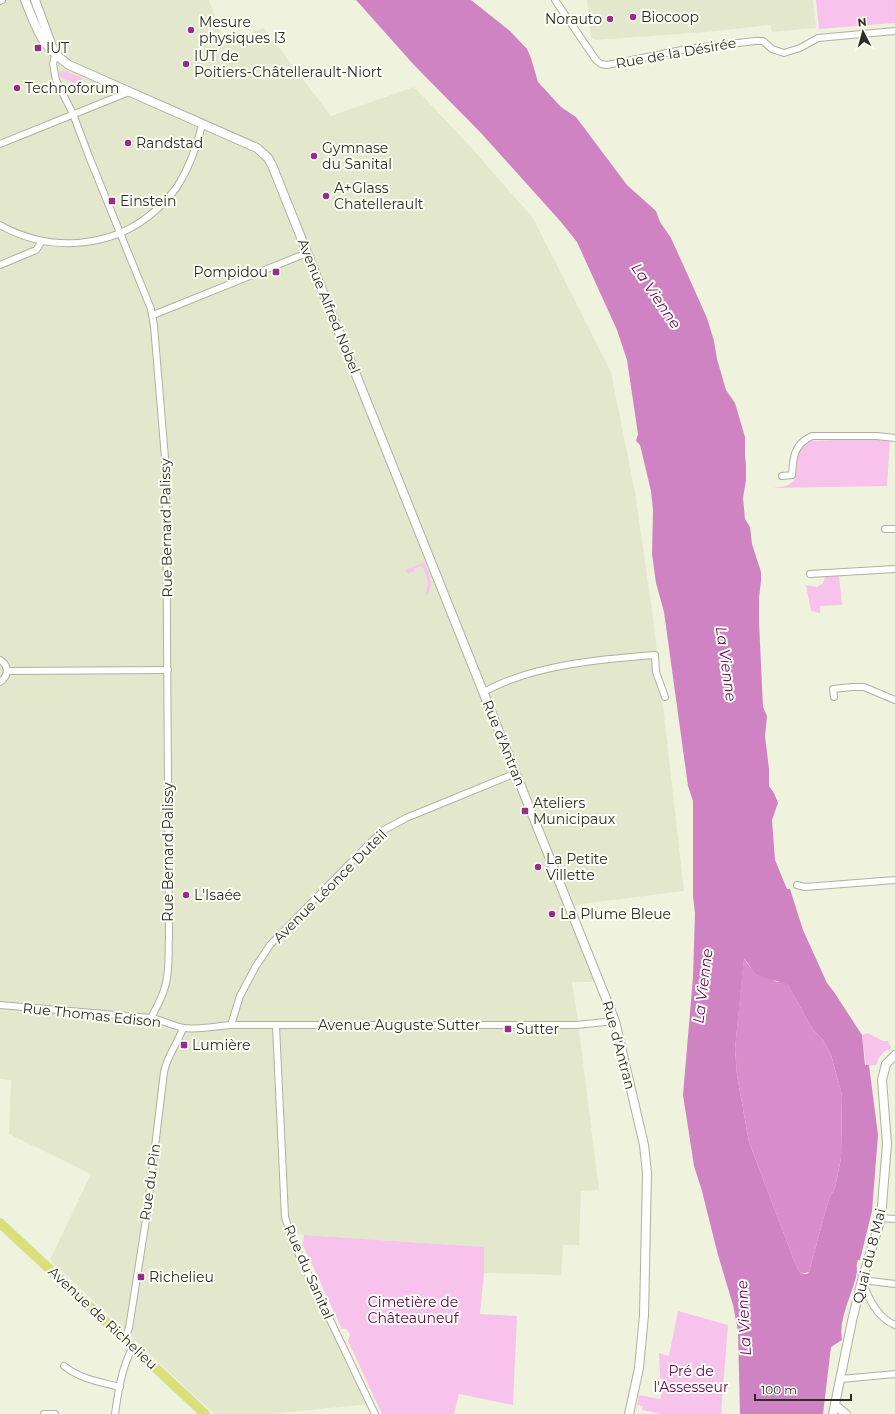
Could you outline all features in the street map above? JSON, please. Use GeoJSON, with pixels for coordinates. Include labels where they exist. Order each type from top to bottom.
{"type":"FeatureCollection","features":[{"type":"Feature","properties":{"kind":"main road","name":"Avenue de Richelieu"},"geometry":{"type":"LineString","coordinates":[[0,1223],[205,1414]]}},
{"type":"Feature","properties":{"kind":"street","name":"Avenue Alfred Nobel"},"geometry":{"type":"LineString","coordinates":[[26,0],[38,32],[45,44],[55,55],[69,65],[256,148],[268,158],[476,675]]}},
{"type":"Feature","properties":{"kind":"street"},"geometry":{"type":"LineString","coordinates":[[35,0],[55,55]]}},
{"type":"Feature","properties":{"kind":"street","name":"Rue de la Désirée"},"geometry":{"type":"LineString","coordinates":[[555,0],[596,60],[601,64],[608,65],[687,48],[755,41],[762,41],[772,49],[784,53],[800,48],[818,38],[895,31]]}},
{"type":"Feature","properties":{"kind":"street","name":"Rue Bernard Palissy"},"geometry":{"type":"LineString","coordinates":[[55,55],[53,64],[56,80],[73,114],[153,315],[165,458],[168,670],[168,969],[166,986],[160,1002],[151,1018]]}},
{"type":"Feature","properties":{"kind":"street"},"geometry":{"type":"LineString","coordinates":[[0,144],[129,92]]}},
{"type":"Feature","properties":{"kind":"street"},"geometry":{"type":"LineString","coordinates":[[0,224],[25,236],[42,241],[58,243],[90,242],[105,239],[131,228],[150,215],[176,188],[190,161],[202,125]]}},
{"type":"Feature","properties":{"kind":"street"},"geometry":{"type":"LineString","coordinates":[[0,265],[36,250],[42,241]]}},
{"type":"Feature","properties":{"kind":"street"},"geometry":{"type":"LineString","coordinates":[[153,315],[307,253]]}},
{"type":"Feature","properties":{"kind":"street"},"geometry":{"type":"LineString","coordinates":[[782,476],[792,474],[792,459],[797,449],[804,440],[812,436],[877,436],[895,438]]}},
{"type":"Feature","properties":{"kind":"street"},"geometry":{"type":"LineString","coordinates":[[885,529],[895,529]]}},
{"type":"Feature","properties":{"kind":"street"},"geometry":{"type":"LineString","coordinates":[[810,574],[895,569]]}},
{"type":"Feature","properties":{"kind":"street"},"geometry":{"type":"LineString","coordinates":[[484,692],[504,683],[543,670],[610,659],[656,655],[656,672],[665,697]]}},
{"type":"Feature","properties":{"kind":"street"},"geometry":{"type":"LineString","coordinates":[[0,660],[5,663],[7,671],[4,678],[0,682]]}},
{"type":"Feature","properties":{"kind":"street"},"geometry":{"type":"LineString","coordinates":[[7,671],[168,670]]}},
{"type":"Feature","properties":{"kind":"street","name":"Rue d'Antran"},"geometry":{"type":"LineString","coordinates":[[476,675],[615,1021],[644,1145],[647,1173],[643,1335],[639,1368],[630,1414]]}},
{"type":"Feature","properties":{"kind":"street"},"geometry":{"type":"LineString","coordinates":[[834,697],[834,689],[857,686],[868,688],[895,700]]}},
{"type":"Feature","properties":{"kind":"street","name":"Avenue Léonce Duteil"},"geometry":{"type":"LineString","coordinates":[[231,1025],[240,996],[256,966],[270,945],[384,830],[406,818],[516,773]]}},
{"type":"Feature","properties":{"kind":"street"},"geometry":{"type":"LineString","coordinates":[[797,885],[805,887],[895,880]]}},
{"type":"Feature","properties":{"kind":"street","name":"Rue Thomas Edison"},"geometry":{"type":"LineString","coordinates":[[0,1005],[151,1018],[183,1028]]}},
{"type":"Feature","properties":{"kind":"street","name":"Avenue Auguste Sutter"},"geometry":{"type":"LineString","coordinates":[[183,1028],[231,1025],[576,1025],[615,1021]]}},
{"type":"Feature","properties":{"kind":"street","name":"Rue du Sanital"},"geometry":{"type":"LineString","coordinates":[[276,1026],[285,1217],[294,1242],[375,1414]]}},
{"type":"Feature","properties":{"kind":"street","name":"Rue du Pin"},"geometry":{"type":"LineString","coordinates":[[125,1339],[129,1328],[144,1228],[164,1072],[168,1058],[183,1028]]}},
{"type":"Feature","properties":{"kind":"street","name":"Quai du 8 Mai"},"geometry":{"type":"LineString","coordinates":[[833,1414],[862,1280],[881,1218],[887,1144],[882,1080],[886,1064],[892,1057]]}},
{"type":"Feature","properties":{"kind":"street"},"geometry":{"type":"LineString","coordinates":[[881,1218],[895,1219]]}},
{"type":"Feature","properties":{"kind":"street"},"geometry":{"type":"LineString","coordinates":[[895,1284],[862,1280],[870,1301],[878,1312],[884,1319],[895,1325]]}},
{"type":"Feature","properties":{"kind":"street"},"geometry":{"type":"LineString","coordinates":[[115,1414],[128,1357],[133,1347]]}},
{"type":"Feature","properties":{"kind":"street"},"geometry":{"type":"LineString","coordinates":[[64,1366],[81,1377],[120,1387]]}},
{"type":"Feature","properties":{"kind":"street"},"geometry":{"type":"LineString","coordinates":[[841,1379],[895,1374]]}},
{"type":"Feature","properties":{"kind":"street"},"geometry":{"type":"LineString","coordinates":[[835,1405],[846,1414]]}},
{"type":"Feature","properties":{"kind":"street"},"geometry":{"type":"LineString","coordinates":[[44,1414],[55,1414]]}},
{"type":"Feature","properties":{"kind":"shaded area"},"geometry":{"type":"Polygon","coordinates":[[[0,0],[209,0],[225,43],[264,28],[331,116],[414,87],[469,145],[533,218],[611,372],[635,492],[653,617],[684,891],[574,905],[594,982],[572,982],[599,1190],[581,1191],[579,1245],[563,1245],[561,1275],[484,1273],[483,1247],[304,1235],[290,1231],[370,1404],[272,1414],[214,1414],[50,1260],[91,1174],[9,1134],[11,1080],[0,1079],[0,0]]]}},
{"type":"Feature","properties":{"kind":"shaded area"},"geometry":{"type":"Polygon","coordinates":[[[587,0],[813,0],[816,28],[772,32],[770,25],[707,32],[596,40],[591,37],[587,0]]]}},
{"type":"Feature","properties":{"kind":"shaded area"},"geometry":{"type":"Polygon","coordinates":[[[744,959],[751,968],[777,982],[784,982],[788,985],[813,1030],[823,1040],[831,1055],[842,1095],[841,1158],[835,1188],[829,1198],[809,1272],[801,1274],[797,1268],[749,1142],[737,1075],[735,1049],[744,959]]]}},
{"type":"Feature","properties":{"kind":"green space"},"geometry":{"type":"Polygon","coordinates":[[[816,0],[895,0],[895,23],[819,29],[816,0]]]}},
{"type":"Feature","properties":{"kind":"green space"},"geometry":{"type":"Polygon","coordinates":[[[62,70],[82,78],[81,82],[78,85],[61,77],[59,73],[62,70]]]}},
{"type":"Feature","properties":{"kind":"green space"},"geometry":{"type":"Polygon","coordinates":[[[865,439],[890,441],[887,486],[773,488],[786,486],[794,481],[801,449],[810,441],[865,439]]]}},
{"type":"Feature","properties":{"kind":"green space"},"geometry":{"type":"Polygon","coordinates":[[[424,562],[431,583],[431,587],[427,595],[428,582],[423,567],[420,566],[414,569],[415,571],[408,574],[406,570],[424,562]]]}},
{"type":"Feature","properties":{"kind":"green space"},"geometry":{"type":"Polygon","coordinates":[[[839,576],[842,605],[820,606],[820,613],[811,611],[806,585],[817,587],[823,583],[825,577],[839,576]]]}},
{"type":"Feature","properties":{"kind":"green space"},"geometry":{"type":"Polygon","coordinates":[[[868,1033],[883,1041],[888,1041],[891,1048],[878,1059],[876,1065],[866,1066],[862,1035],[868,1033]]]}},
{"type":"Feature","properties":{"kind":"green space","name":"Cimetière de Châteauneuf"},"geometry":{"type":"Polygon","coordinates":[[[304,1235],[484,1247],[484,1273],[480,1314],[517,1316],[513,1405],[459,1394],[454,1414],[382,1414],[348,1341],[350,1335],[349,1332],[346,1329],[342,1329],[303,1245],[304,1235]]]}},
{"type":"Feature","properties":{"kind":"green space","name":"Pré de l'Assesseur"},"geometry":{"type":"Polygon","coordinates":[[[678,1311],[728,1325],[721,1414],[662,1414],[642,1410],[643,1406],[637,1405],[639,1395],[661,1399],[659,1353],[669,1356],[678,1311]]]}},
{"type":"Feature","properties":{"kind":"water","name":"La Vienne"},"geometry":{"type":"Polygon","coordinates":[[[356,0],[471,0],[510,31],[527,49],[538,82],[561,107],[576,117],[627,185],[656,211],[660,222],[671,238],[707,318],[726,390],[735,403],[745,437],[746,480],[743,498],[745,519],[750,527],[752,544],[761,572],[759,622],[763,707],[767,716],[765,736],[769,769],[769,786],[778,803],[772,820],[775,860],[787,889],[790,889],[803,930],[827,983],[862,1035],[865,1065],[869,1065],[878,1135],[872,1211],[860,1260],[858,1260],[857,1263],[855,1281],[844,1314],[841,1331],[842,1340],[831,1347],[823,1414],[740,1414],[738,1331],[733,1305],[694,1166],[683,1095],[693,977],[695,913],[693,897],[693,801],[688,786],[664,612],[656,583],[652,554],[653,510],[651,491],[640,445],[636,441],[638,434],[627,360],[617,330],[577,242],[561,222],[481,133],[414,65],[356,0]],[[744,959],[735,1049],[737,1075],[749,1142],[797,1268],[801,1274],[807,1274],[809,1272],[829,1198],[835,1188],[841,1158],[842,1095],[831,1055],[823,1040],[813,1030],[788,985],[760,976],[744,959]]]}},
{"type":"Feature","properties":{"kind":"place","name":"Biocoop"},"geometry":{"type":"Point","coordinates":[633,17]}},
{"type":"Feature","properties":{"kind":"place","name":"Norauto"},"geometry":{"type":"Point","coordinates":[610,19]}},
{"type":"Feature","properties":{"kind":"place","name":"Mesure physiques I3"},"geometry":{"type":"Point","coordinates":[191,30]}},
{"type":"Feature","properties":{"kind":"place","name":"IUT"},"geometry":{"type":"Point","coordinates":[38,48]}},
{"type":"Feature","properties":{"kind":"place","name":"IUT de Poitiers-Châtellerault-Niort"},"geometry":{"type":"Point","coordinates":[186,64]}},
{"type":"Feature","properties":{"kind":"place","name":"Technoforum"},"geometry":{"type":"Point","coordinates":[17,88]}},
{"type":"Feature","properties":{"kind":"place","name":"Randstad"},"geometry":{"type":"Point","coordinates":[128,143]}},
{"type":"Feature","properties":{"kind":"place","name":"Gymnase du Sanital"},"geometry":{"type":"Point","coordinates":[314,156]}},
{"type":"Feature","properties":{"kind":"place","name":"A+Glass Chatellerault"},"geometry":{"type":"Point","coordinates":[326,196]}},
{"type":"Feature","properties":{"kind":"place","name":"Einstein"},"geometry":{"type":"Point","coordinates":[112,201]}},
{"type":"Feature","properties":{"kind":"place","name":"Pompidou"},"geometry":{"type":"Point","coordinates":[276,272]}},
{"type":"Feature","properties":{"kind":"place","name":"Ateliers Municipaux"},"geometry":{"type":"Point","coordinates":[525,811]}},
{"type":"Feature","properties":{"kind":"place","name":"La Petite Villette"},"geometry":{"type":"Point","coordinates":[538,867]}},
{"type":"Feature","properties":{"kind":"place","name":"L'Isaée"},"geometry":{"type":"Point","coordinates":[186,895]}},
{"type":"Feature","properties":{"kind":"place","name":"La Plume Bleue"},"geometry":{"type":"Point","coordinates":[552,914]}},
{"type":"Feature","properties":{"kind":"place","name":"Sutter"},"geometry":{"type":"Point","coordinates":[508,1029]}},
{"type":"Feature","properties":{"kind":"place","name":"Lumière"},"geometry":{"type":"Point","coordinates":[184,1045]}},
{"type":"Feature","properties":{"kind":"place","name":"Richelieu"},"geometry":{"type":"Point","coordinates":[141,1277]}}]}
